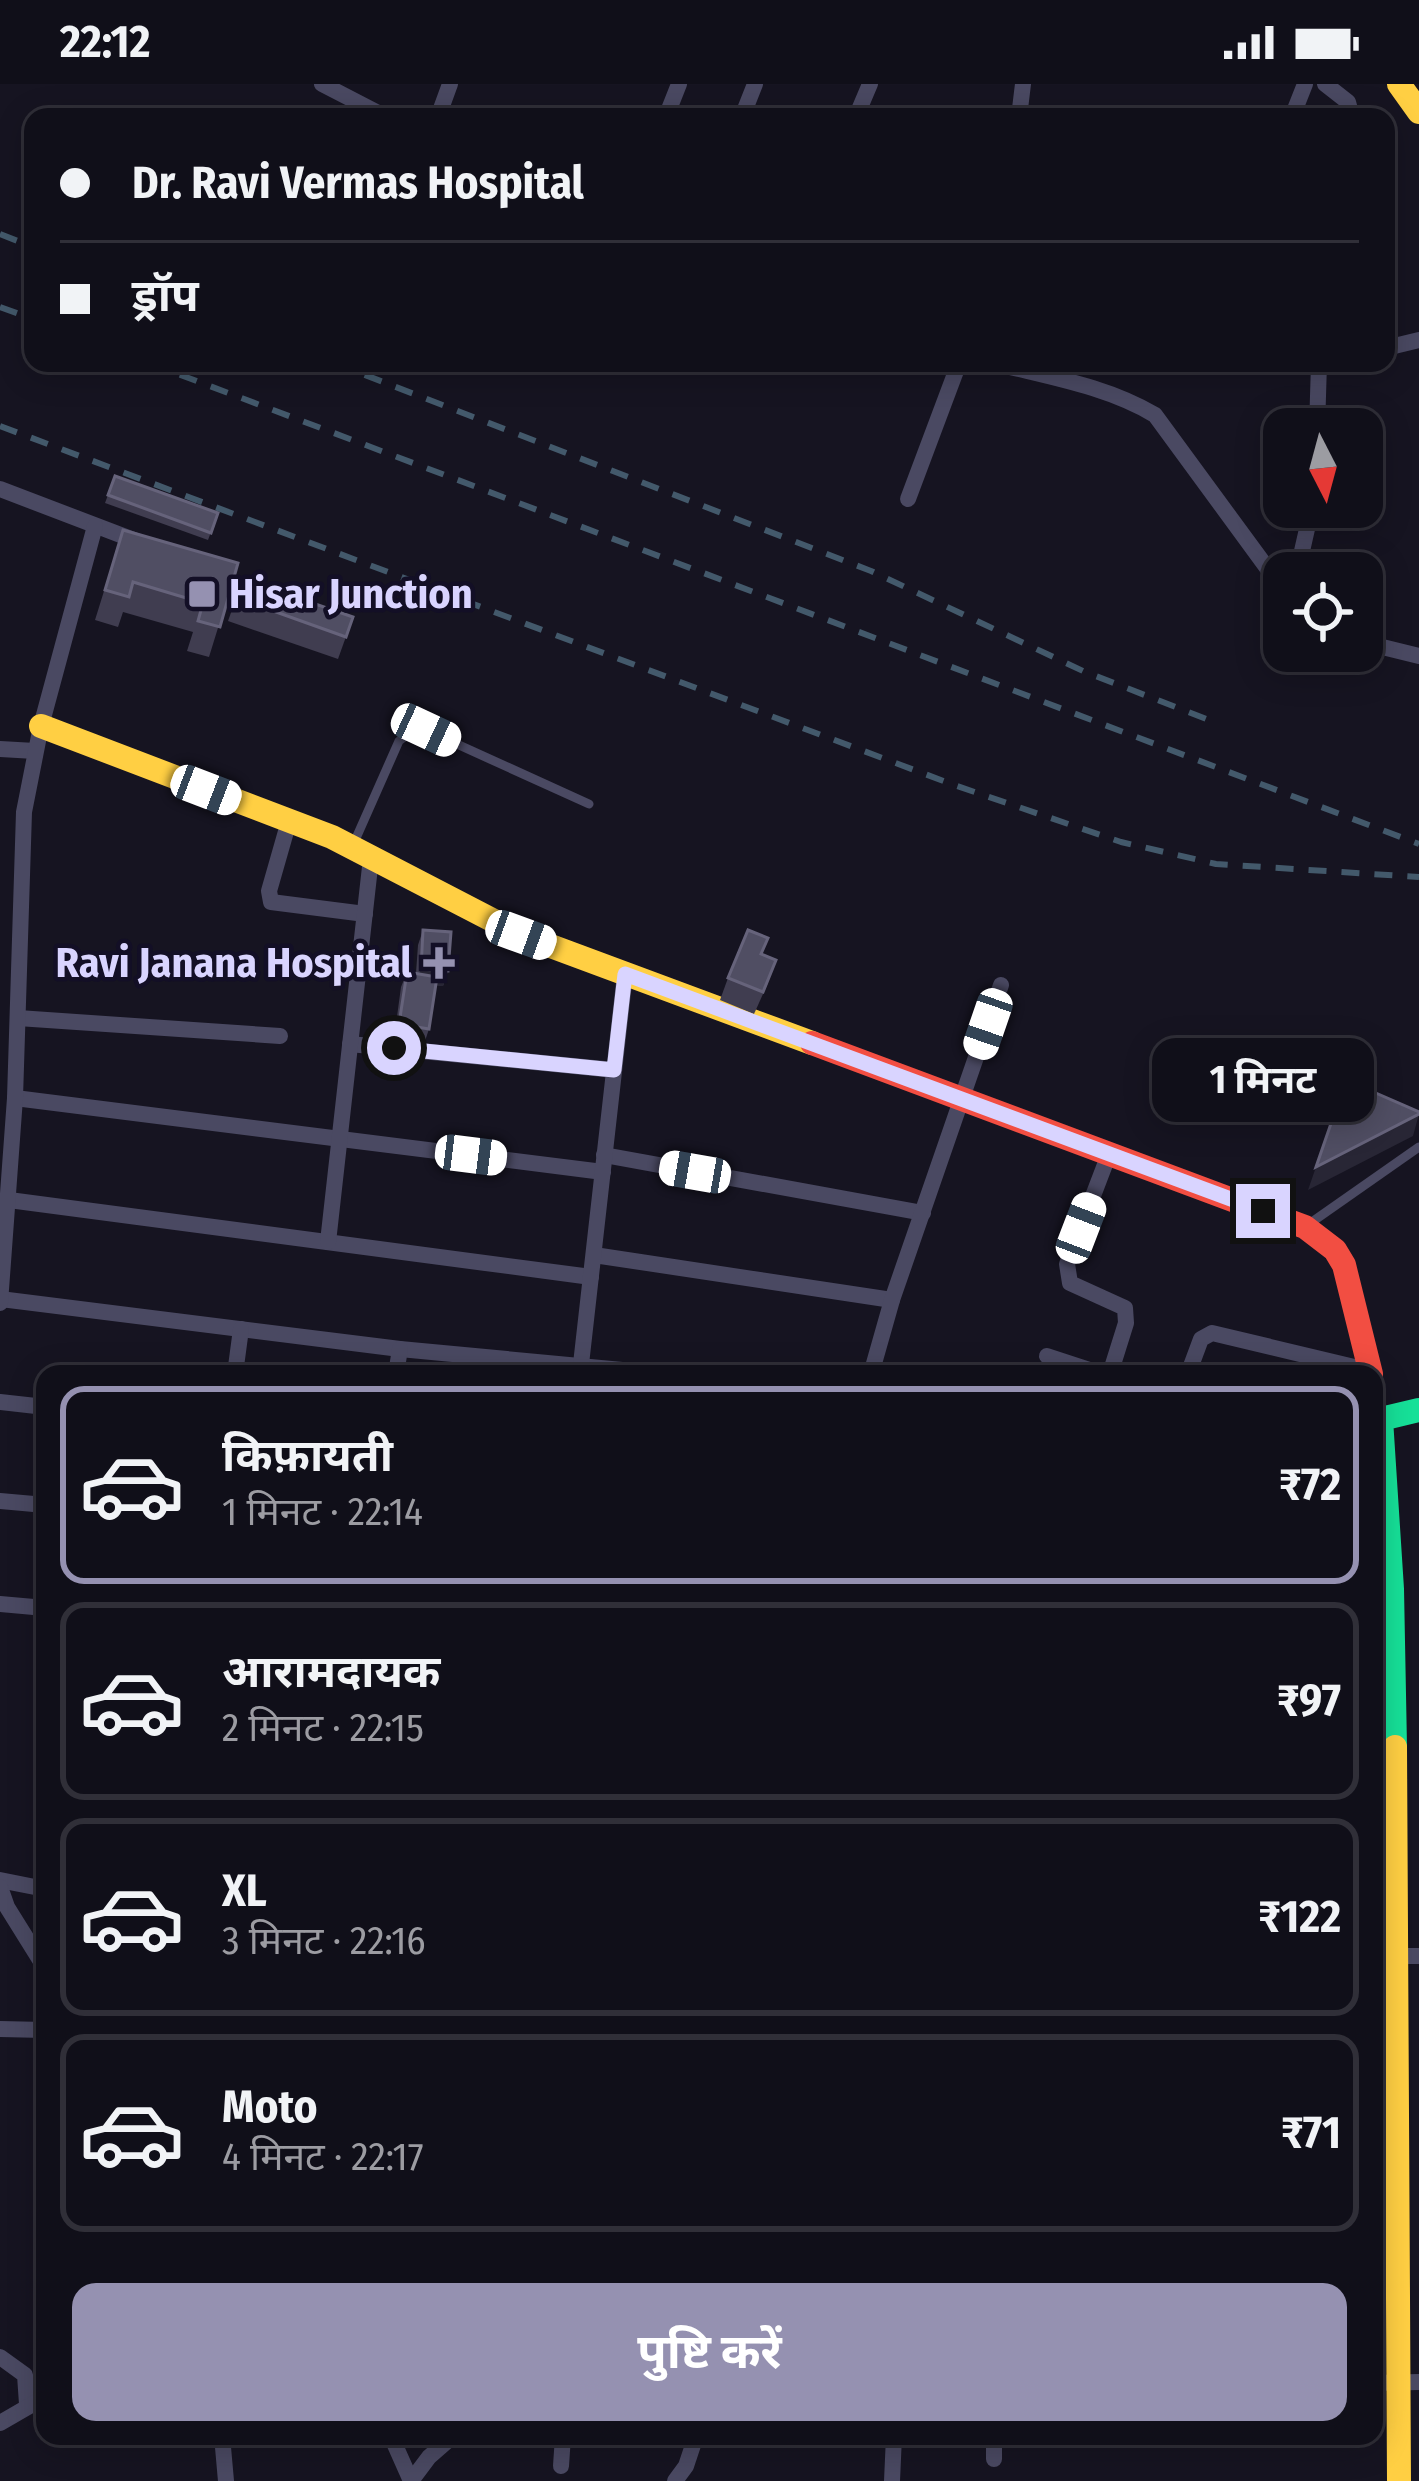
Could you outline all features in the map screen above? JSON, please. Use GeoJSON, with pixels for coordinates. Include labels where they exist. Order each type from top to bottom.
{"type":"FeatureCollection","features":[{"type":"Feature","properties":{"kind":"street"},"geometry":{"type":"LineString","coordinates":[[322,84],[366,108]]}},
{"type":"Feature","properties":{"kind":"street"},"geometry":{"type":"LineString","coordinates":[[1325,84],[1349,108]]}},
{"type":"Feature","properties":{"kind":"street"},"geometry":{"type":"LineString","coordinates":[[1399,84],[1419,112]]}},
{"type":"Feature","properties":{"kind":"street"},"geometry":{"type":"LineString","coordinates":[[908,499],[955,372]]}},
{"type":"Feature","properties":{"kind":"street"},"geometry":{"type":"LineString","coordinates":[[1031,372],[1092,387],[1155,415],[1263,562]]}},
{"type":"Feature","properties":{"kind":"street"},"geometry":{"type":"LineString","coordinates":[[1318,408],[1319,372]]}},
{"type":"Feature","properties":{"kind":"street"},"geometry":{"type":"LineString","coordinates":[[0,489],[160,550]]}},
{"type":"Feature","properties":{"kind":"street"},"geometry":{"type":"LineString","coordinates":[[95,526],[38,739],[24,812],[15,1098],[0,1301],[544,1365]]}},
{"type":"Feature","properties":{"kind":"street"},"geometry":{"type":"LineString","coordinates":[[1383,647],[1419,656]]}},
{"type":"Feature","properties":{"kind":"street"},"geometry":{"type":"LineString","coordinates":[[0,749],[38,739],[289,821],[521,935],[1305,1228],[1335,1250],[1344,1265],[1369,1365]]}},
{"type":"Feature","properties":{"kind":"street"},"geometry":{"type":"LineString","coordinates":[[289,821],[269,891],[271,902],[365,914]]}},
{"type":"Feature","properties":{"kind":"street"},"geometry":{"type":"LineString","coordinates":[[328,1242],[365,914],[362,853]]}},
{"type":"Feature","properties":{"kind":"street"},"geometry":{"type":"LineString","coordinates":[[580,1365],[625,974]]}},
{"type":"Feature","properties":{"kind":"street"},"geometry":{"type":"LineString","coordinates":[[874,1365],[1001,986]]}},
{"type":"Feature","properties":{"kind":"street"},"geometry":{"type":"LineString","coordinates":[[18,1018],[280,1036]]}},
{"type":"Feature","properties":{"kind":"street"},"geometry":{"type":"LineString","coordinates":[[350,1044],[614,1070]]}},
{"type":"Feature","properties":{"kind":"street"},"geometry":{"type":"LineString","coordinates":[[15,1098],[338,1139],[603,1164],[923,1214]]}},
{"type":"Feature","properties":{"kind":"street"},"geometry":{"type":"LineString","coordinates":[[1108,1154],[1066,1264],[1066,1275],[1070,1283],[1125,1308],[1126,1323],[1110,1365]]}},
{"type":"Feature","properties":{"kind":"street"},"geometry":{"type":"LineString","coordinates":[[9,1200],[591,1277]]}},
{"type":"Feature","properties":{"kind":"street"},"geometry":{"type":"LineString","coordinates":[[594,1255],[892,1300]]}},
{"type":"Feature","properties":{"kind":"street"},"geometry":{"type":"LineString","coordinates":[[237,1365],[241,1329]]}},
{"type":"Feature","properties":{"kind":"street"},"geometry":{"type":"LineString","coordinates":[[1191,1365],[1201,1340],[1212,1333],[1326,1365]]}},
{"type":"Feature","properties":{"kind":"street"},"geometry":{"type":"LineString","coordinates":[[397,1365],[400,1349]]}},
{"type":"Feature","properties":{"kind":"street"},"geometry":{"type":"LineString","coordinates":[[1047,1356],[1076,1365]]}},
{"type":"Feature","properties":{"kind":"street"},"geometry":{"type":"LineString","coordinates":[[0,1402],[36,1406]]}},
{"type":"Feature","properties":{"kind":"street"},"geometry":{"type":"LineString","coordinates":[[1383,1419],[1419,1410]]}},
{"type":"Feature","properties":{"kind":"street"},"geometry":{"type":"LineString","coordinates":[[0,1501],[36,1503]]}},
{"type":"Feature","properties":{"kind":"street"},"geometry":{"type":"LineString","coordinates":[[1383,1598],[1397,1956],[1384,2202],[1400,2481]]}},
{"type":"Feature","properties":{"kind":"street"},"geometry":{"type":"LineString","coordinates":[[0,1604],[36,1607]]}},
{"type":"Feature","properties":{"kind":"street"},"geometry":{"type":"LineString","coordinates":[[36,1888],[0,1884],[7,1906],[36,1948]]}},
{"type":"Feature","properties":{"kind":"street"},"geometry":{"type":"LineString","coordinates":[[0,2029],[36,2030]]}},
{"type":"Feature","properties":{"kind":"street"},"geometry":{"type":"LineString","coordinates":[[0,2356],[25,2375],[27,2404]]}},
{"type":"Feature","properties":{"kind":"street"},"geometry":{"type":"LineString","coordinates":[[0,2423],[36,2400]]}},
{"type":"Feature","properties":{"kind":"street"},"geometry":{"type":"LineString","coordinates":[[223,2445],[226,2481]]}},
{"type":"Feature","properties":{"kind":"street"},"geometry":{"type":"LineString","coordinates":[[395,2445],[411,2481],[443,2445]]}},
{"type":"Feature","properties":{"kind":"street"},"geometry":{"type":"LineString","coordinates":[[561,2466],[562,2445]]}},
{"type":"Feature","properties":{"kind":"street"},"geometry":{"type":"LineString","coordinates":[[675,2481],[693,2445]]}},
{"type":"Feature","properties":{"kind":"street"},"geometry":{"type":"LineString","coordinates":[[892,2481],[893,2445]]}},
{"type":"Feature","properties":{"kind":"street"},"geometry":{"type":"LineString","coordinates":[[994,2445],[994,2459]]}},
{"type":"Feature","properties":{"kind":"lane"},"geometry":{"type":"LineString","coordinates":[[362,853],[399,741],[415,729],[589,804]]}},
{"type":"Feature","properties":{"kind":"lane"},"geometry":{"type":"LineString","coordinates":[[1305,1228],[1419,1147]]}},
{"type":"Feature","properties":{"kind":"building"},"geometry":{"type":"Polygon","coordinates":[[[115,476],[218,513],[211,533],[108,495],[115,476]]]}},
{"type":"Feature","properties":{"kind":"building"},"geometry":{"type":"Polygon","coordinates":[[[123,530],[238,563],[220,627],[198,621],[203,603],[133,582],[129,597],[105,590],[123,530]]]}},
{"type":"Feature","properties":{"kind":"building"},"geometry":{"type":"Polygon","coordinates":[[[243,579],[353,617],[346,637],[237,598],[243,579]]]}},
{"type":"Feature","properties":{"kind":"building"},"geometry":{"type":"Polygon","coordinates":[[[423,930],[451,932],[448,971],[421,969],[423,930]]]}},
{"type":"Feature","properties":{"kind":"building"},"geometry":{"type":"Polygon","coordinates":[[[748,930],[768,938],[761,954],[776,960],[763,992],[728,978],[748,930]]]}},
{"type":"Feature","properties":{"kind":"building"},"geometry":{"type":"Polygon","coordinates":[[[407,972],[437,977],[429,1029],[399,1024],[407,972]]]}},
{"type":"Feature","properties":{"kind":"building"},"geometry":{"type":"Polygon","coordinates":[[[1346,1080],[1419,1114],[1316,1167],[1346,1080]]]}},
{"type":"Feature","properties":{"kind":"railway"},"geometry":{"type":"LineString","coordinates":[[0,234],[24,243]]}},
{"type":"Feature","properties":{"kind":"railway"},"geometry":{"type":"LineString","coordinates":[[0,307],[24,316]]}},
{"type":"Feature","properties":{"kind":"railway"},"geometry":{"type":"LineString","coordinates":[[173,372],[1419,844]]}},
{"type":"Feature","properties":{"kind":"railway"},"geometry":{"type":"LineString","coordinates":[[357,372],[871,571],[1083,671],[1214,722]]}},
{"type":"Feature","properties":{"kind":"railway"},"geometry":{"type":"LineString","coordinates":[[0,426],[954,785],[1121,842],[1216,864],[1419,877]]}},
{"type":"Feature","properties":{"kind":"traffic: fast"},"geometry":{"type":"LineString","coordinates":[[1383,1419],[1419,1410]]}},
{"type":"Feature","properties":{"kind":"traffic: fast"},"geometry":{"type":"LineString","coordinates":[[1383,1450],[1395,1747]]}},
{"type":"Feature","properties":{"kind":"traffic: slow"},"geometry":{"type":"LineString","coordinates":[[1399,84],[1419,112]]}},
{"type":"Feature","properties":{"kind":"traffic: slow"},"geometry":{"type":"LineString","coordinates":[[41,726],[332,837],[521,935],[812,1043]]}},
{"type":"Feature","properties":{"kind":"traffic: slow"},"geometry":{"type":"LineString","coordinates":[[1395,1747],[1399,2481]]}},
{"type":"Feature","properties":{"kind":"traffic: jam"},"geometry":{"type":"LineString","coordinates":[[812,1043],[1305,1227],[1335,1250],[1344,1265],[1369,1365]]}},
{"type":"Feature","properties":{"kind":"place","name":"Hisar Junction"},"geometry":{"type":"Point","coordinates":[202,594]}},
{"type":"Feature","properties":{"kind":"place","name":"Ravi Janana Hospital"},"geometry":{"type":"Point","coordinates":[439,963]}},
{"type":"Feature","properties":{"kind":"route"},"geometry":{"type":"LineString","coordinates":[[394,1048],[614,1070],[625,974],[1263,1211]]}}]}
